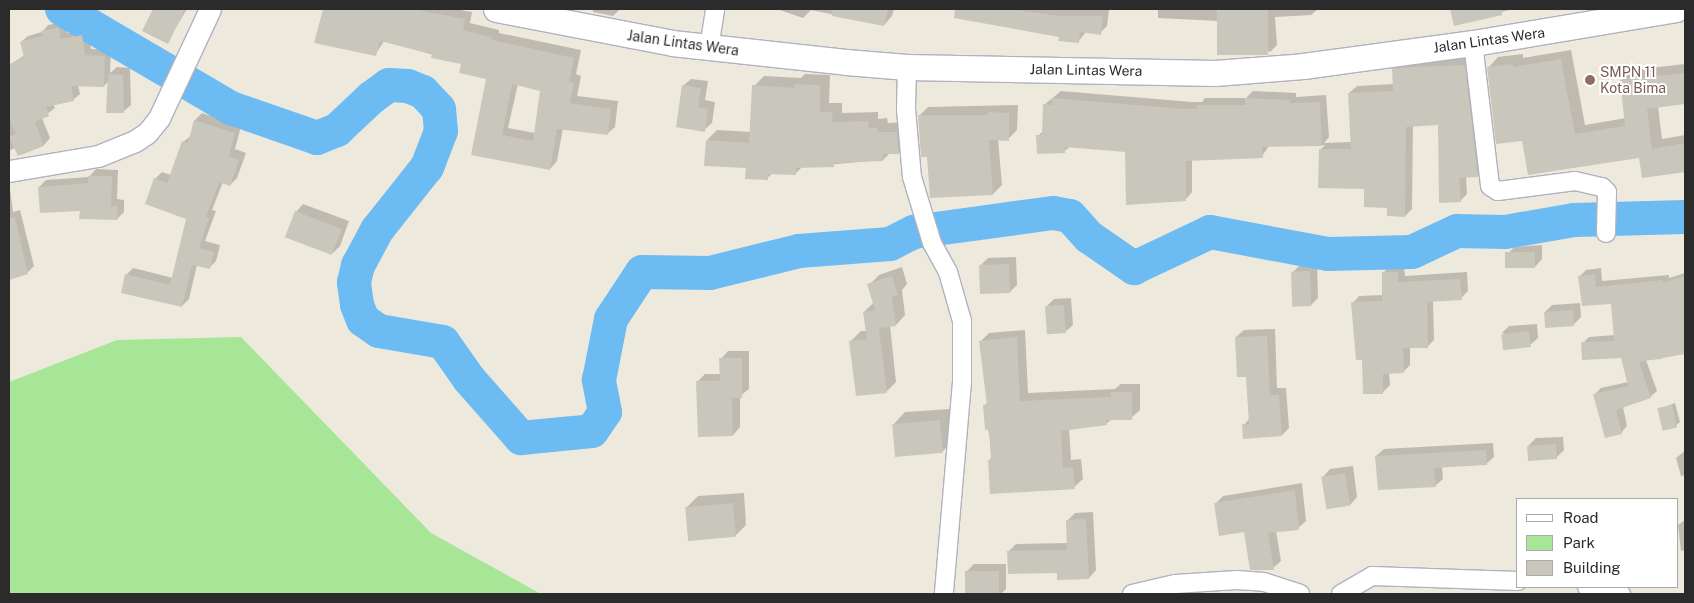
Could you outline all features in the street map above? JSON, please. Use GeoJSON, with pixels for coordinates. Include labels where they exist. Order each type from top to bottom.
{"type":"FeatureCollection","features":[{"type":"Feature","properties":{"kind":"main road","name":"Jalan Lintas Wera"},"geometry":{"type":"LineString","coordinates":[[496,9],[537,19],[709,48],[907,67],[1215,73],[1303,66],[1473,43],[1676,9]]}},
{"type":"Feature","properties":{"kind":"street"},"geometry":{"type":"LineString","coordinates":[[9,171],[118,149],[147,133],[168,98],[210,9]]}},
{"type":"Feature","properties":{"kind":"street"},"geometry":{"type":"LineString","coordinates":[[709,48],[715,9]]}},
{"type":"Feature","properties":{"kind":"street"},"geometry":{"type":"LineString","coordinates":[[1473,43],[1490,186],[1498,191],[1575,181],[1591,182],[1607,192],[1606,233]]}},
{"type":"Feature","properties":{"kind":"street"},"geometry":{"type":"LineString","coordinates":[[907,67],[908,153],[922,212],[932,243],[955,292],[962,321],[964,349],[944,594]]}},
{"type":"Feature","properties":{"kind":"street"},"geometry":{"type":"LineString","coordinates":[[1342,594],[1372,576],[1516,581]]}},
{"type":"Feature","properties":{"kind":"street"},"geometry":{"type":"LineString","coordinates":[[1132,594],[1174,584],[1237,580],[1264,582],[1300,594]]}},
{"type":"Feature","properties":{"kind":"street"},"geometry":{"type":"LineString","coordinates":[[1592,588],[1621,594]]}},
{"type":"Feature","properties":{"kind":"green space"},"geometry":{"type":"Polygon","coordinates":[[[241,337],[431,533],[541,594],[9,594],[9,382],[117,340],[241,337]]]}},
{"type":"Feature","properties":{"kind":"building"},"geometry":{"type":"Polygon","coordinates":[[[153,9],[185,9],[168,44],[142,31],[153,9]]]}},
{"type":"Feature","properties":{"kind":"building"},"geometry":{"type":"Polygon","coordinates":[[[323,9],[412,9],[465,19],[463,30],[492,37],[492,40],[574,58],[569,82],[574,83],[570,103],[611,109],[608,135],[557,129],[550,170],[471,155],[486,79],[459,73],[461,64],[431,58],[432,54],[380,41],[376,56],[314,43],[323,9]],[[512,84],[502,135],[533,141],[540,91],[512,84]]]}},
{"type":"Feature","properties":{"kind":"building"},"geometry":{"type":"Polygon","coordinates":[[[833,9],[888,9],[884,26],[832,16],[833,9]]]}},
{"type":"Feature","properties":{"kind":"building"},"geometry":{"type":"Polygon","coordinates":[[[955,9],[1007,9],[1061,16],[1103,16],[1101,35],[1080,32],[1079,43],[1058,41],[1059,37],[954,18],[955,9]]]}},
{"type":"Feature","properties":{"kind":"building"},"geometry":{"type":"Polygon","coordinates":[[[1217,9],[1268,9],[1268,55],[1217,55],[1217,9]]]}},
{"type":"Feature","properties":{"kind":"building"},"geometry":{"type":"Polygon","coordinates":[[[1450,9],[1502,9],[1502,15],[1454,26],[1450,9]]]}},
{"type":"Feature","properties":{"kind":"building"},"geometry":{"type":"Polygon","coordinates":[[[59,28],[61,39],[82,35],[85,55],[105,56],[104,87],[71,86],[74,101],[46,107],[49,116],[35,122],[44,146],[18,156],[9,137],[16,134],[9,118],[9,65],[24,57],[20,42],[42,36],[41,31],[59,28]]]}},
{"type":"Feature","properties":{"kind":"building"},"geometry":{"type":"Polygon","coordinates":[[[1561,59],[1575,134],[1625,126],[1620,80],[1685,73],[1685,104],[1647,109],[1652,149],[1685,143],[1685,172],[1642,178],[1639,158],[1528,175],[1522,141],[1496,144],[1487,67],[1513,64],[1513,67],[1561,59]]]}},
{"type":"Feature","properties":{"kind":"building"},"geometry":{"type":"Polygon","coordinates":[[[1465,65],[1478,177],[1459,178],[1461,202],[1439,203],[1438,125],[1406,127],[1405,217],[1387,216],[1387,208],[1364,207],[1364,189],[1318,188],[1319,149],[1351,149],[1348,93],[1393,91],[1392,68],[1465,65]]]}},
{"type":"Feature","properties":{"kind":"building"},"geometry":{"type":"Polygon","coordinates":[[[108,74],[123,75],[124,113],[106,113],[108,74]]]}},
{"type":"Feature","properties":{"kind":"building"},"geometry":{"type":"Polygon","coordinates":[[[794,84],[820,85],[820,112],[832,112],[833,122],[868,121],[869,128],[877,128],[878,132],[897,132],[899,154],[883,154],[883,161],[834,163],[834,167],[796,168],[796,175],[768,174],[768,180],[745,179],[746,168],[704,166],[706,140],[749,143],[752,85],[794,88],[794,84]]]}},
{"type":"Feature","properties":{"kind":"building"},"geometry":{"type":"Polygon","coordinates":[[[682,85],[701,88],[698,107],[708,109],[705,132],[676,127],[682,85]]]}},
{"type":"Feature","properties":{"kind":"building"},"geometry":{"type":"Polygon","coordinates":[[[1052,98],[1184,109],[1197,109],[1197,105],[1245,105],[1245,98],[1290,100],[1290,103],[1320,102],[1322,146],[1262,147],[1263,158],[1186,161],[1186,201],[1126,205],[1125,152],[1065,147],[1065,153],[1037,154],[1036,135],[1042,135],[1043,104],[1052,105],[1052,98]]]}},
{"type":"Feature","properties":{"kind":"building"},"geometry":{"type":"Polygon","coordinates":[[[988,112],[1009,113],[1009,141],[989,140],[993,195],[930,198],[927,157],[921,157],[918,115],[988,115],[988,112]]]}},
{"type":"Feature","properties":{"kind":"building"},"geometry":{"type":"Polygon","coordinates":[[[194,120],[235,133],[229,156],[239,160],[230,186],[219,182],[206,217],[209,218],[199,248],[214,252],[210,269],[192,265],[182,307],[121,293],[125,274],[170,285],[186,219],[145,204],[154,178],[167,183],[182,141],[188,143],[194,120]]]}},
{"type":"Feature","properties":{"kind":"building"},"geometry":{"type":"Polygon","coordinates":[[[88,176],[112,176],[111,206],[118,206],[117,220],[79,219],[80,211],[40,213],[38,187],[88,183],[88,176]]]}},
{"type":"Feature","properties":{"kind":"building"},"geometry":{"type":"Polygon","coordinates":[[[295,211],[342,229],[332,255],[285,237],[295,211]]]}},
{"type":"Feature","properties":{"kind":"building"},"geometry":{"type":"Polygon","coordinates":[[[9,218],[15,218],[28,274],[9,280],[9,218]]]}},
{"type":"Feature","properties":{"kind":"building"},"geometry":{"type":"Polygon","coordinates":[[[1505,252],[1535,252],[1535,268],[1505,268],[1505,252]]]}},
{"type":"Feature","properties":{"kind":"building"},"geometry":{"type":"Polygon","coordinates":[[[1009,264],[1010,293],[980,294],[979,265],[1009,264]]]}},
{"type":"Feature","properties":{"kind":"building"},"geometry":{"type":"Polygon","coordinates":[[[1310,271],[1311,306],[1292,307],[1291,272],[1310,271]]]}},
{"type":"Feature","properties":{"kind":"building"},"geometry":{"type":"Polygon","coordinates":[[[1382,272],[1398,272],[1398,282],[1460,279],[1462,300],[1427,302],[1428,348],[1403,348],[1404,373],[1383,374],[1383,394],[1363,394],[1362,360],[1356,360],[1351,302],[1382,301],[1382,272]]]}},
{"type":"Feature","properties":{"kind":"building"},"geometry":{"type":"Polygon","coordinates":[[[1595,274],[1596,287],[1663,280],[1663,283],[1685,276],[1685,354],[1639,362],[1651,398],[1616,410],[1622,434],[1605,438],[1593,394],[1628,386],[1621,358],[1582,360],[1581,342],[1614,341],[1611,304],[1582,306],[1578,276],[1595,274]]]}},
{"type":"Feature","properties":{"kind":"building"},"geometry":{"type":"Polygon","coordinates":[[[892,276],[898,295],[892,297],[896,326],[879,328],[887,393],[856,396],[849,341],[867,339],[863,312],[875,310],[867,284],[892,276]]]}},
{"type":"Feature","properties":{"kind":"building"},"geometry":{"type":"Polygon","coordinates":[[[1064,305],[1066,333],[1047,334],[1045,306],[1064,305]]]}},
{"type":"Feature","properties":{"kind":"building"},"geometry":{"type":"Polygon","coordinates":[[[1573,310],[1574,326],[1545,328],[1544,312],[1573,310]]]}},
{"type":"Feature","properties":{"kind":"building"},"geometry":{"type":"Polygon","coordinates":[[[1529,331],[1531,347],[1503,350],[1501,334],[1529,331]]]}},
{"type":"Feature","properties":{"kind":"building"},"geometry":{"type":"Polygon","coordinates":[[[1267,336],[1270,395],[1279,395],[1282,436],[1243,439],[1242,424],[1249,424],[1246,377],[1237,377],[1235,337],[1267,336]]]}},
{"type":"Feature","properties":{"kind":"building"},"geometry":{"type":"Polygon","coordinates":[[[1017,337],[1020,401],[1111,397],[1111,392],[1132,392],[1132,420],[1106,420],[1107,425],[1061,431],[1063,468],[1073,467],[1075,489],[990,494],[988,460],[991,460],[989,429],[985,430],[983,405],[987,405],[979,341],[1017,337]]]}},
{"type":"Feature","properties":{"kind":"building"},"geometry":{"type":"Polygon","coordinates":[[[719,358],[742,358],[742,398],[732,398],[733,436],[698,437],[696,381],[720,381],[719,358]]]}},
{"type":"Feature","properties":{"kind":"building"},"geometry":{"type":"Polygon","coordinates":[[[1672,405],[1677,427],[1663,431],[1657,408],[1672,405]]]}},
{"type":"Feature","properties":{"kind":"building"},"geometry":{"type":"Polygon","coordinates":[[[940,420],[943,453],[895,457],[892,424],[940,420]]]}},
{"type":"Feature","properties":{"kind":"building"},"geometry":{"type":"Polygon","coordinates":[[[1556,444],[1557,459],[1528,461],[1527,446],[1556,444]]]}},
{"type":"Feature","properties":{"kind":"building"},"geometry":{"type":"Polygon","coordinates":[[[1486,450],[1487,465],[1434,468],[1436,487],[1378,490],[1375,456],[1486,450]]]}},
{"type":"Feature","properties":{"kind":"building"},"geometry":{"type":"Polygon","coordinates":[[[1345,473],[1350,506],[1326,509],[1321,477],[1345,473]]]}},
{"type":"Feature","properties":{"kind":"building"},"geometry":{"type":"Polygon","coordinates":[[[1295,490],[1299,530],[1268,533],[1274,570],[1250,570],[1244,532],[1219,536],[1214,503],[1295,490]]]}},
{"type":"Feature","properties":{"kind":"building"},"geometry":{"type":"Polygon","coordinates":[[[733,503],[736,537],[688,541],[685,507],[733,503]]]}},
{"type":"Feature","properties":{"kind":"building"},"geometry":{"type":"Polygon","coordinates":[[[1086,519],[1089,579],[1057,580],[1057,573],[1008,574],[1007,551],[1067,550],[1066,520],[1086,519]]]}},
{"type":"Feature","properties":{"kind":"building"},"geometry":{"type":"Polygon","coordinates":[[[965,571],[999,571],[999,594],[965,594],[965,571]]]}},
{"type":"Feature","properties":{"kind":"waterway"},"geometry":{"type":"LineString","coordinates":[[62,9],[231,108],[317,138],[337,130],[371,98],[389,85],[408,86],[423,92],[439,109],[441,131],[427,167],[377,230],[358,265],[354,283],[357,305],[363,320],[379,331],[443,342],[469,379],[521,438],[592,431],[605,412],[599,380],[611,319],[642,272],[710,273],[799,251],[890,244],[914,232],[1053,213],[1070,216],[1089,237],[1134,268],[1210,232],[1328,254],[1412,252],[1457,231],[1505,232],[1574,220],[1685,217]]}},
{"type":"Feature","properties":{"kind":"place","name":"SMPN 11 Kota Bima"},"geometry":{"type":"Point","coordinates":[1590,80]}}]}
